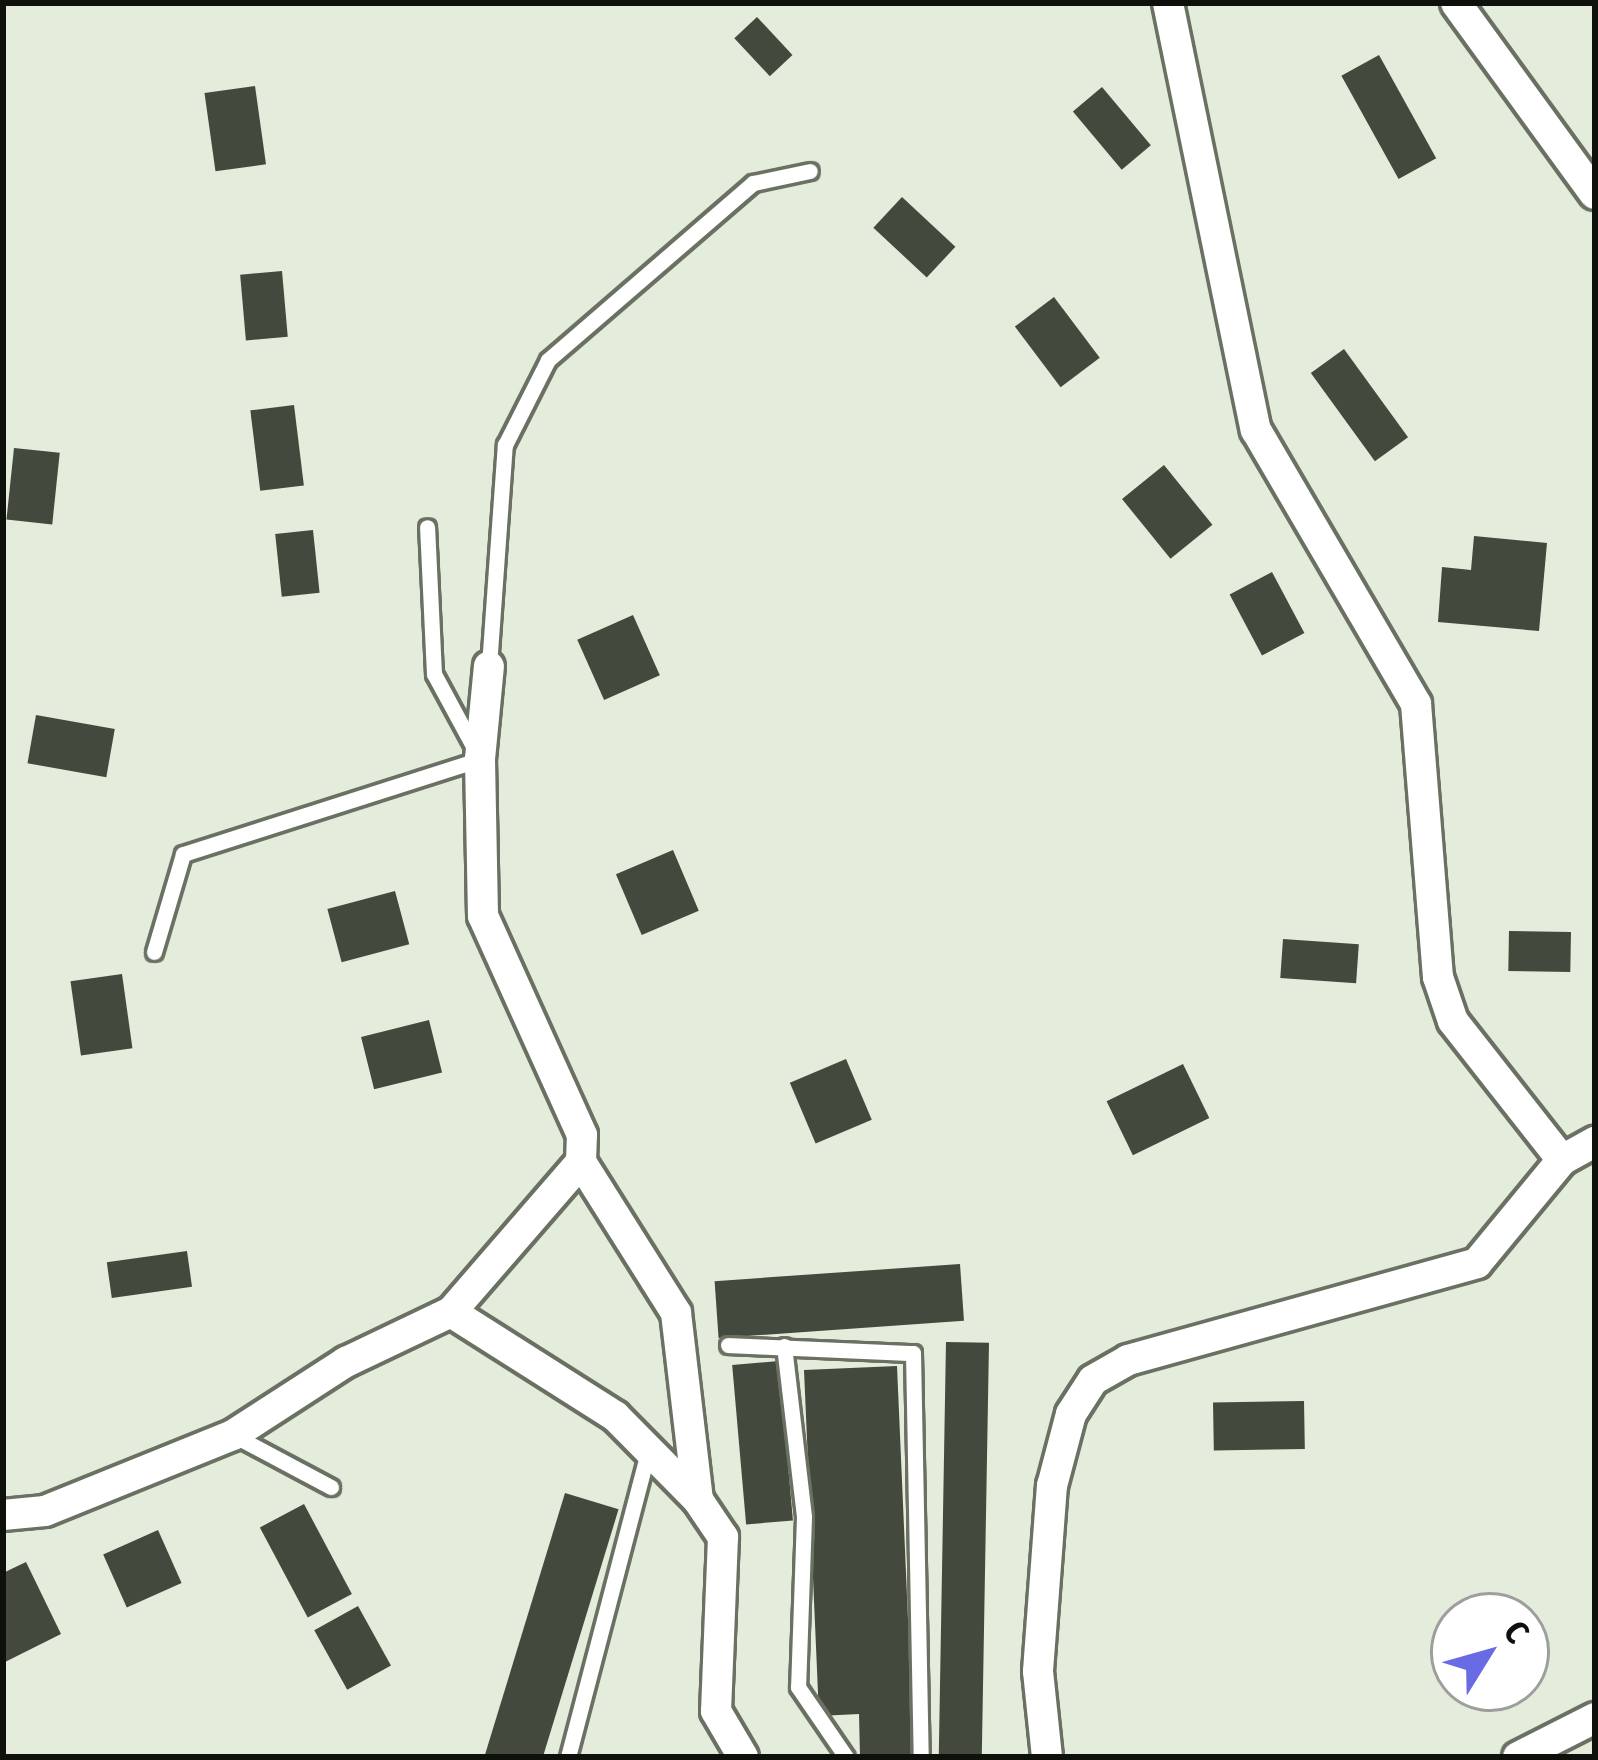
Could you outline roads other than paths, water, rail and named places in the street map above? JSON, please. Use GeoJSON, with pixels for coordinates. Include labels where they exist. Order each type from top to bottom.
{"type":"FeatureCollection","features":[{"type":"Feature","properties":{"kind":"street"},"geometry":{"type":"LineString","coordinates":[[1168,3],[1256,430],[1416,704],[1438,976],[1453,1021],[1562,1160]]}},
{"type":"Feature","properties":{"kind":"street"},"geometry":{"type":"LineString","coordinates":[[1456,3],[1595,194]]}},
{"type":"Feature","properties":{"kind":"street"},"geometry":{"type":"LineString","coordinates":[[489,666],[480,760],[483,916],[582,1136],[581,1162],[676,1313],[698,1500]]}},
{"type":"Feature","properties":{"kind":"street"},"geometry":{"type":"LineString","coordinates":[[1047,1757],[1038,1670],[1052,1486],[1072,1414],[1093,1380],[1129,1360],[1477,1263],[1562,1160],[1595,1142]]}},
{"type":"Feature","properties":{"kind":"street"},"geometry":{"type":"LineString","coordinates":[[3,1515],[45,1510],[233,1435],[346,1362],[451,1312],[581,1162]]}},
{"type":"Feature","properties":{"kind":"street"},"geometry":{"type":"LineString","coordinates":[[451,1312],[615,1416],[698,1500],[723,1537],[716,1711],[742,1757]]}},
{"type":"Feature","properties":{"kind":"street"},"geometry":{"type":"LineString","coordinates":[[1518,1757],[1595,1718]]}},
{"type":"Feature","properties":{"kind":"lane"},"geometry":{"type":"LineString","coordinates":[[489,666],[505,445],[548,360],[753,183],[810,171]]}},
{"type":"Feature","properties":{"kind":"lane"},"geometry":{"type":"LineString","coordinates":[[154,952],[183,854],[480,760],[434,674],[427,527]]}},
{"type":"Feature","properties":{"kind":"lane"},"geometry":{"type":"LineString","coordinates":[[728,1345],[913,1353],[921,1757]]}},
{"type":"Feature","properties":{"kind":"lane"},"geometry":{"type":"LineString","coordinates":[[784,1346],[804,1517],[798,1687],[846,1757]]}},
{"type":"Feature","properties":{"kind":"lane"},"geometry":{"type":"LineString","coordinates":[[233,1435],[331,1487]]}},
{"type":"Feature","properties":{"kind":"lane"},"geometry":{"type":"LineString","coordinates":[[568,1757],[648,1453]]}}]}
